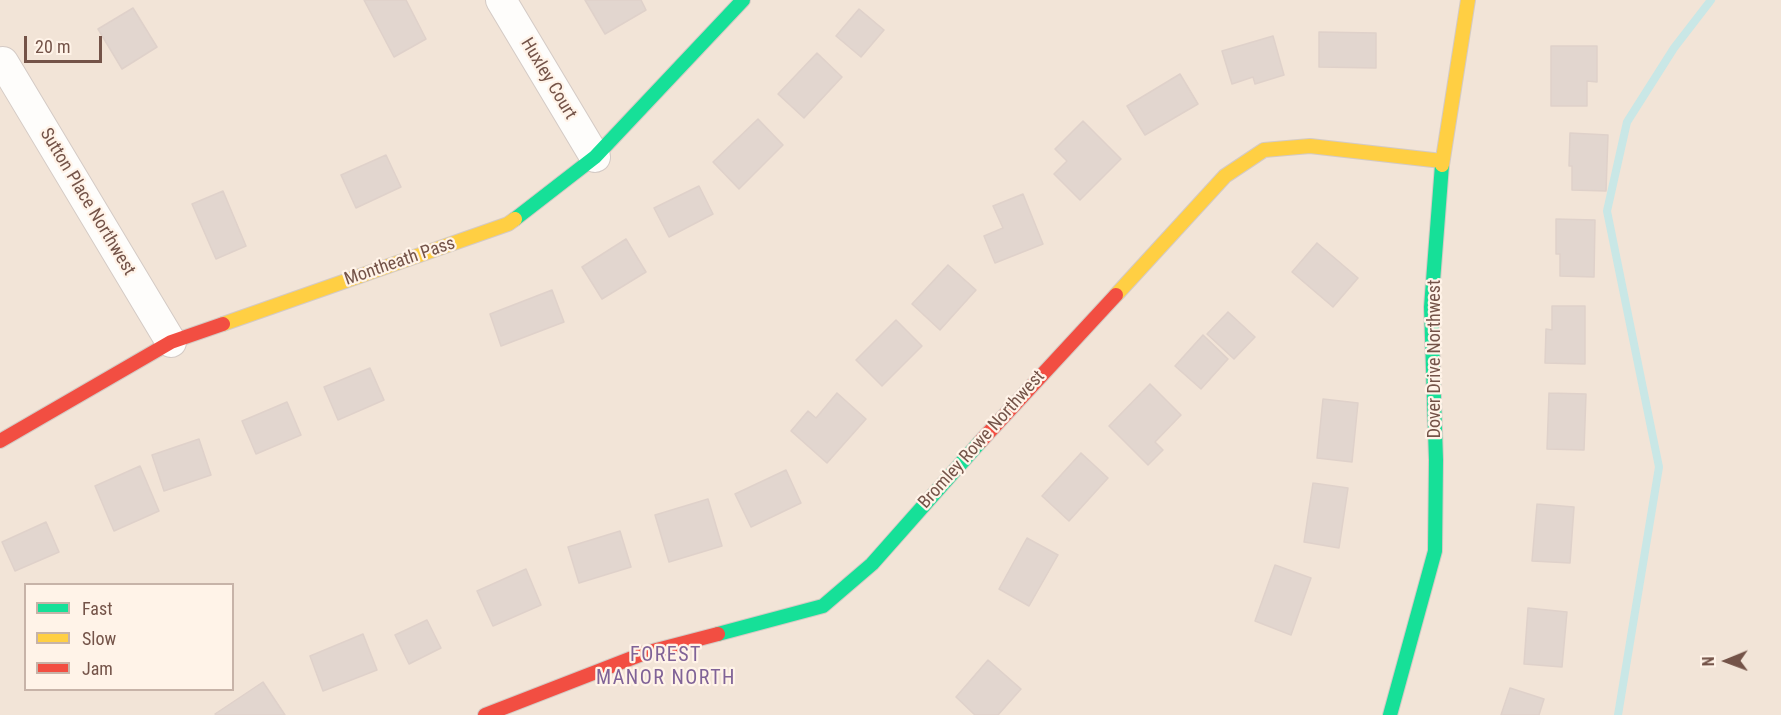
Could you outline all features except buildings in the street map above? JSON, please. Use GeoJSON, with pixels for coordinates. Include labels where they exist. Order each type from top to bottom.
{"type":"FeatureCollection","features":[{"type":"Feature","properties":{"kind":"street","name":"Huxley Court"},"geometry":{"type":"LineString","coordinates":[[501,0],[595,157]]}},
{"type":"Feature","properties":{"kind":"street","name":"Montheath Pass"},"geometry":{"type":"LineString","coordinates":[[0,441],[171,342],[508,224],[595,157],[743,0]]}},
{"type":"Feature","properties":{"kind":"street","name":"Dover Drive Northwest"},"geometry":{"type":"LineString","coordinates":[[1390,715],[1435,551],[1436,460],[1431,307],[1442,161],[1468,0]]}},
{"type":"Feature","properties":{"kind":"street","name":"Sutton Place Northwest"},"geometry":{"type":"LineString","coordinates":[[3,62],[171,342]]}},
{"type":"Feature","properties":{"kind":"street","name":"Bromley Rowe Northwest"},"geometry":{"type":"LineString","coordinates":[[485,715],[645,653],[823,606],[872,564],[940,485],[1225,176],[1264,150],[1311,146],[1442,161]]}},
{"type":"Feature","properties":{"kind":"shaded area"},"geometry":{"type":"Polygon","coordinates":[[[0,0],[1781,0],[1781,715],[0,715],[0,0]]]}},
{"type":"Feature","properties":{"kind":"waterway"},"geometry":{"type":"LineString","coordinates":[[1618,715],[1659,467],[1607,211],[1627,122],[1674,48],[1711,0]]}},
{"type":"Feature","properties":{"kind":"traffic: fast"},"geometry":{"type":"LineString","coordinates":[[515,219],[595,157],[743,0]]}},
{"type":"Feature","properties":{"kind":"traffic: fast"},"geometry":{"type":"LineString","coordinates":[[1390,715],[1435,551],[1436,460],[1431,307],[1442,165]]}},
{"type":"Feature","properties":{"kind":"traffic: fast"},"geometry":{"type":"LineString","coordinates":[[718,634],[823,606],[872,564],[980,442]]}},
{"type":"Feature","properties":{"kind":"traffic: slow"},"geometry":{"type":"LineString","coordinates":[[1442,165],[1468,0]]}},
{"type":"Feature","properties":{"kind":"traffic: slow"},"geometry":{"type":"LineString","coordinates":[[1116,295],[1225,176],[1264,150],[1310,146],[1442,161]]}},
{"type":"Feature","properties":{"kind":"traffic: slow"},"geometry":{"type":"LineString","coordinates":[[223,324],[508,224],[515,219]]}},
{"type":"Feature","properties":{"kind":"traffic: jam"},"geometry":{"type":"LineString","coordinates":[[980,442],[1116,295]]}},
{"type":"Feature","properties":{"kind":"traffic: jam"},"geometry":{"type":"LineString","coordinates":[[0,441],[171,342],[223,324]]}},
{"type":"Feature","properties":{"kind":"traffic: jam"},"geometry":{"type":"LineString","coordinates":[[485,715],[645,653],[718,634]]}},
{"type":"Feature","properties":{"kind":"district","name":"FOREST MANOR NORTH"},"geometry":{"type":"Point","coordinates":[666,668]}}]}
